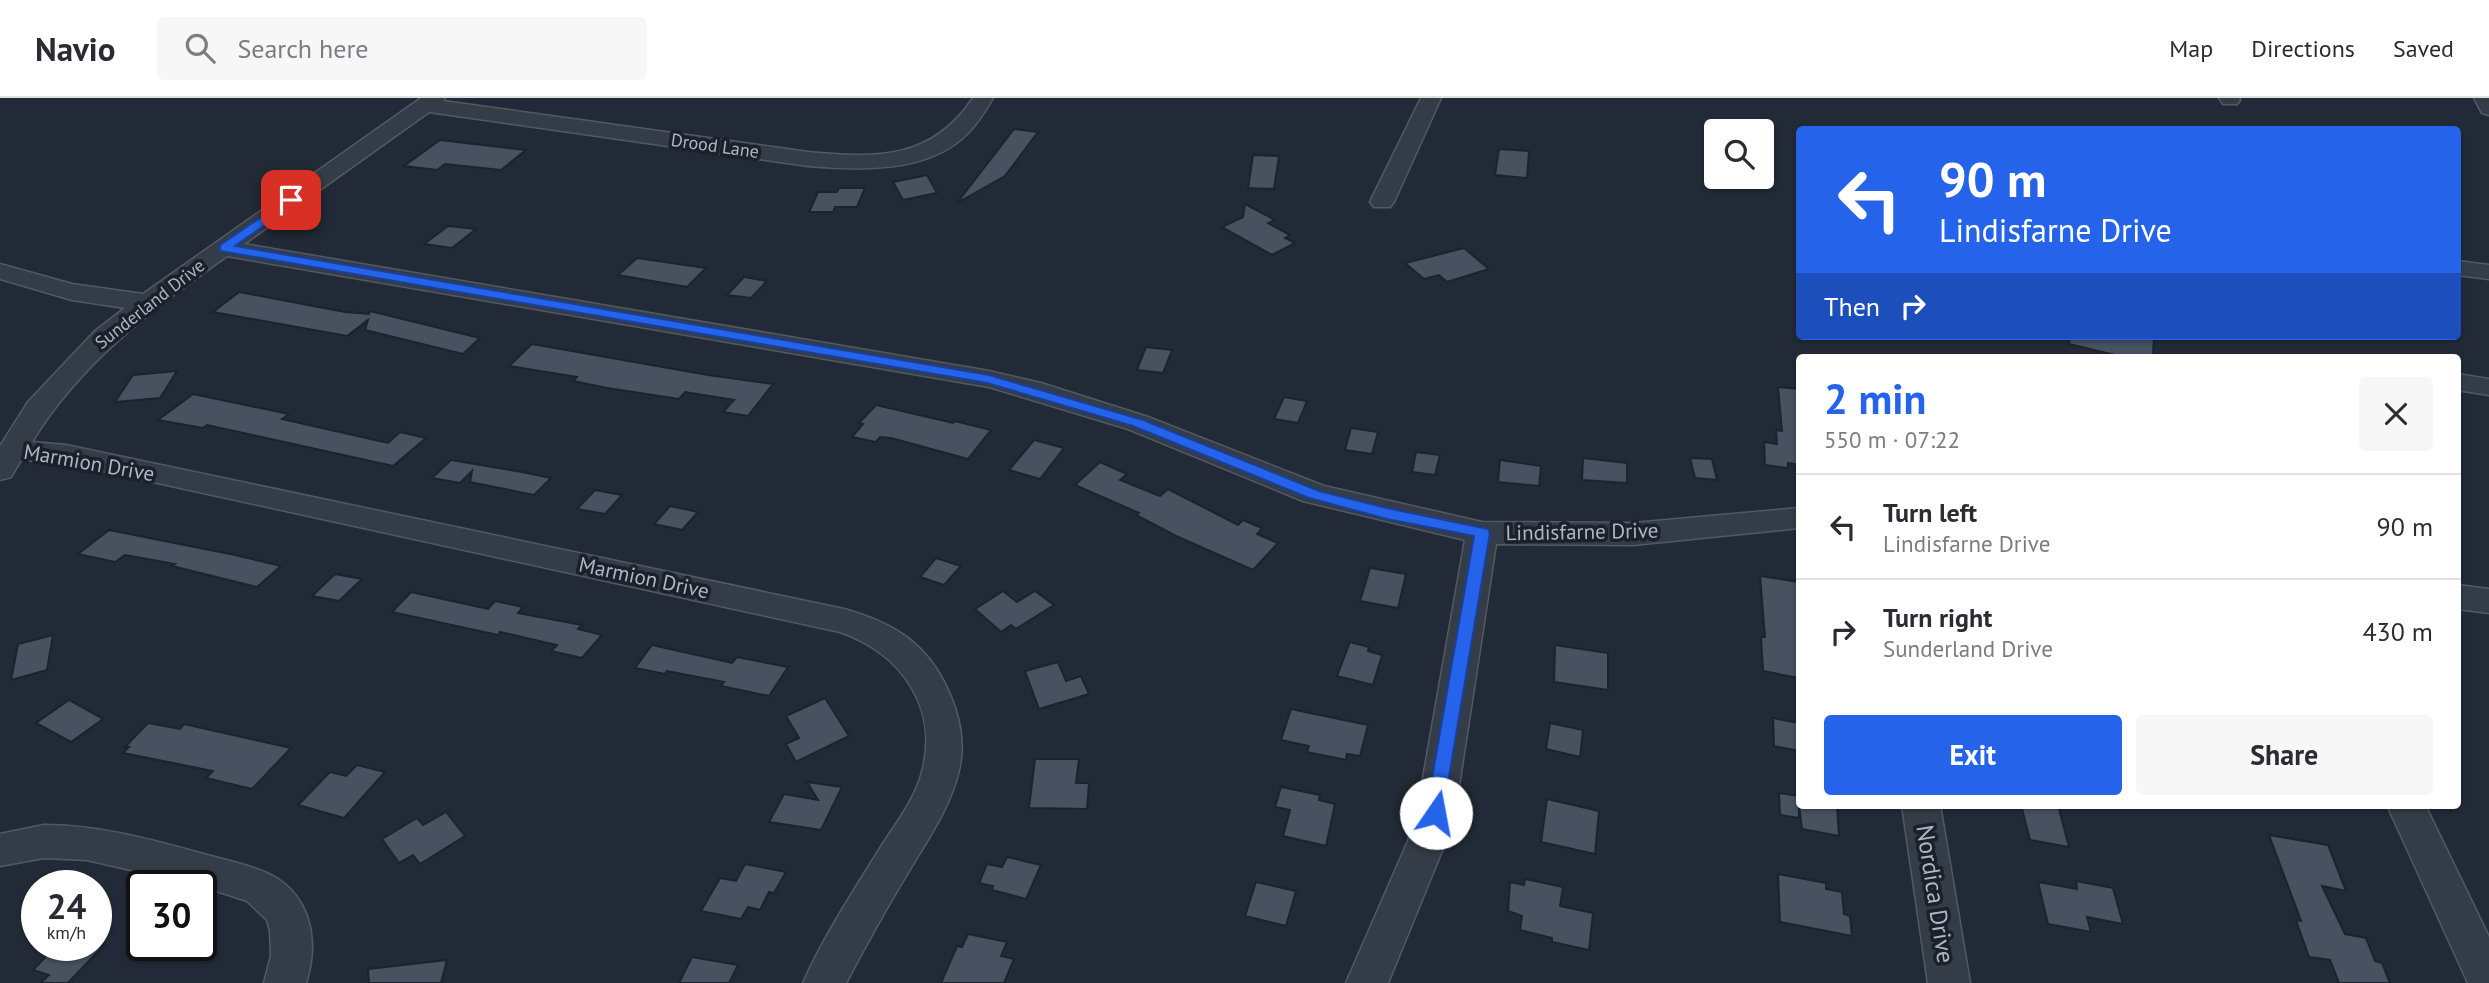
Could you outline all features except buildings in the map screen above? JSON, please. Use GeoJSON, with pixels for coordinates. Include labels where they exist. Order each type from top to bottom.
{"type":"FeatureCollection","features":[{"type":"Feature","properties":{"kind":"street","name":"Drood Lane"},"geometry":{"type":"LineString","coordinates":[[430,102],[808,159],[858,163],[900,158],[940,144],[957,132],[983,98]]}},
{"type":"Feature","properties":{"kind":"street"},"geometry":{"type":"LineString","coordinates":[[1382,202],[1431,98]]}},
{"type":"Feature","properties":{"kind":"street"},"geometry":{"type":"LineString","coordinates":[[2484,98],[2489,109]]}},
{"type":"Feature","properties":{"kind":"street","name":"Sunderland Drive"},"geometry":{"type":"LineString","coordinates":[[6,460],[37,408],[104,337],[146,302],[430,102]]}},
{"type":"Feature","properties":{"kind":"street","name":"Lindisfarne Drive"},"geometry":{"type":"LineString","coordinates":[[225,248],[989,379],[1138,423],[1314,494],[1482,533],[1522,536],[1633,534],[1796,518]]}},
{"type":"Feature","properties":{"kind":"street"},"geometry":{"type":"LineString","coordinates":[[2461,268],[2489,272]]}},
{"type":"Feature","properties":{"kind":"street"},"geometry":{"type":"LineString","coordinates":[[0,271],[45,287],[84,296],[146,302]]}},
{"type":"Feature","properties":{"kind":"street"},"geometry":{"type":"LineString","coordinates":[[2461,383],[2489,387]]}},
{"type":"Feature","properties":{"kind":"street","name":"Marmion Drive"},"geometry":{"type":"LineString","coordinates":[[6,460],[80,457],[844,621],[878,632],[896,643],[915,662],[936,703],[943,730],[940,770],[923,811],[824,983]]}},
{"type":"Feature","properties":{"kind":"street"},"geometry":{"type":"LineString","coordinates":[[1367,983],[1427,841],[1436,813],[1482,533]]}},
{"type":"Feature","properties":{"kind":"street"},"geometry":{"type":"LineString","coordinates":[[2461,598],[2489,601]]}},
{"type":"Feature","properties":{"kind":"street","name":"Nordica Drive"},"geometry":{"type":"LineString","coordinates":[[1922,809],[1949,983]]}},
{"type":"Feature","properties":{"kind":"street"},"geometry":{"type":"LineString","coordinates":[[2408,809],[2489,982]]}},
{"type":"Feature","properties":{"kind":"street"},"geometry":{"type":"LineString","coordinates":[[0,850],[48,840],[72,840],[111,846],[261,889],[277,899],[290,928],[293,948],[285,983]]}},
{"type":"Feature","properties":{"kind":"route"},"geometry":{"type":"LineString","coordinates":[[291,200],[225,248],[989,379],[1031,389],[1138,423],[1314,494],[1482,533],[1436,813]]}}]}
